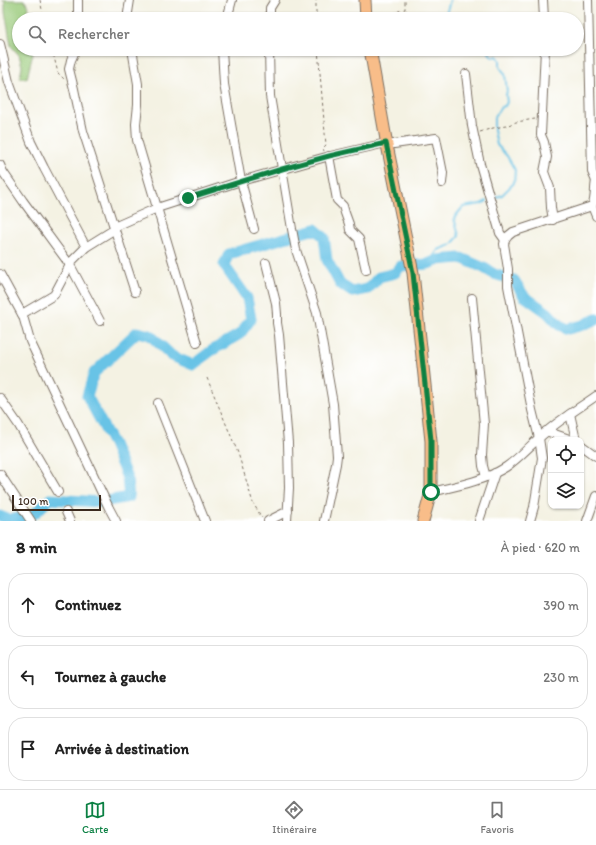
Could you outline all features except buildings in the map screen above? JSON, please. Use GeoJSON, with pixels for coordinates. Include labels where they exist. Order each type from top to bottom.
{"type":"FeatureCollection","features":[{"type":"Feature","properties":{"kind":"main road"},"geometry":{"type":"LineString","coordinates":[[365,0],[368,12]]}},
{"type":"Feature","properties":{"kind":"main road"},"geometry":{"type":"LineString","coordinates":[[371,56],[386,144],[413,273],[431,440],[431,492],[423,521]]}},
{"type":"Feature","properties":{"kind":"street"},"geometry":{"type":"LineString","coordinates":[[78,0],[78,12]]}},
{"type":"Feature","properties":{"kind":"street"},"geometry":{"type":"LineString","coordinates":[[128,12],[130,0]]}},
{"type":"Feature","properties":{"kind":"street"},"geometry":{"type":"LineString","coordinates":[[229,12],[232,0]]}},
{"type":"Feature","properties":{"kind":"street"},"geometry":{"type":"LineString","coordinates":[[270,12],[270,8],[275,0]]}},
{"type":"Feature","properties":{"kind":"street"},"geometry":{"type":"LineString","coordinates":[[543,0],[544,12]]}},
{"type":"Feature","properties":{"kind":"street"},"geometry":{"type":"LineString","coordinates":[[588,0],[592,172],[596,181],[594,202],[592,206],[596,216]]}},
{"type":"Feature","properties":{"kind":"street"},"geometry":{"type":"LineString","coordinates":[[0,44],[9,82],[31,142],[86,247]]}},
{"type":"Feature","properties":{"kind":"street"},"geometry":{"type":"LineString","coordinates":[[73,56],[69,70],[86,141],[135,292]]}},
{"type":"Feature","properties":{"kind":"street"},"geometry":{"type":"LineString","coordinates":[[133,56],[138,84],[136,124],[137,140],[197,343]]}},
{"type":"Feature","properties":{"kind":"street"},"geometry":{"type":"LineString","coordinates":[[222,56],[224,84],[241,181],[254,229]]}},
{"type":"Feature","properties":{"kind":"street"},"geometry":{"type":"LineString","coordinates":[[269,56],[270,96],[292,229],[296,250],[318,313],[333,404],[337,456],[324,521]]}},
{"type":"Feature","properties":{"kind":"street"},"geometry":{"type":"LineString","coordinates":[[545,56],[541,136],[544,142],[546,156],[544,173],[550,188],[553,220]]}},
{"type":"Feature","properties":{"kind":"street"},"geometry":{"type":"LineString","coordinates":[[466,74],[480,164],[500,233],[505,240]]}},
{"type":"Feature","properties":{"kind":"street"},"geometry":{"type":"LineString","coordinates":[[22,314],[54,295],[72,261],[86,247],[114,228],[157,208],[241,181],[327,157],[386,144],[436,138],[443,173],[442,183]]}},
{"type":"Feature","properties":{"kind":"street"},"geometry":{"type":"LineString","coordinates":[[327,157],[338,200],[343,206],[350,230],[359,240],[366,270]]}},
{"type":"Feature","properties":{"kind":"street"},"geometry":{"type":"LineString","coordinates":[[0,165],[3,172],[23,201],[70,265],[100,321]]}},
{"type":"Feature","properties":{"kind":"street"},"geometry":{"type":"LineString","coordinates":[[530,521],[534,507],[542,458],[508,286],[508,269],[504,244],[505,240],[512,232],[553,220],[592,206]]}},
{"type":"Feature","properties":{"kind":"street"},"geometry":{"type":"LineString","coordinates":[[266,263],[276,303],[288,443],[289,493],[287,521]]}},
{"type":"Feature","properties":{"kind":"street"},"geometry":{"type":"LineString","coordinates":[[0,274],[22,314],[30,341],[116,521]]}},
{"type":"Feature","properties":{"kind":"street"},"geometry":{"type":"LineString","coordinates":[[472,298],[484,424],[482,466],[486,477]]}},
{"type":"Feature","properties":{"kind":"street"},"geometry":{"type":"LineString","coordinates":[[431,492],[467,484],[506,467],[546,431],[596,396]]}},
{"type":"Feature","properties":{"kind":"street"},"geometry":{"type":"LineString","coordinates":[[0,398],[18,424],[58,492]]}},
{"type":"Feature","properties":{"kind":"street"},"geometry":{"type":"LineString","coordinates":[[158,403],[205,521]]}},
{"type":"Feature","properties":{"kind":"street"},"geometry":{"type":"LineString","coordinates":[[570,414],[575,437]]}},
{"type":"Feature","properties":{"kind":"street"},"geometry":{"type":"LineString","coordinates":[[546,431],[563,437]]}},
{"type":"Feature","properties":{"kind":"street"},"geometry":{"type":"LineString","coordinates":[[584,447],[596,456]]}},
{"type":"Feature","properties":{"kind":"street"},"geometry":{"type":"LineString","coordinates":[[479,521],[495,473]]}},
{"type":"Feature","properties":{"kind":"street"},"geometry":{"type":"LineString","coordinates":[[0,474],[30,521]]}},
{"type":"Feature","properties":{"kind":"street"},"geometry":{"type":"LineString","coordinates":[[587,521],[596,496]]}},
{"type":"Feature","properties":{"kind":"street"},"geometry":{"type":"LineString","coordinates":[[268,521],[288,511]]}},
{"type":"Feature","properties":{"kind":"street"},"geometry":{"type":"LineString","coordinates":[[66,512],[70,521]]}},
{"type":"Feature","properties":{"kind":"path"},"geometry":{"type":"LineString","coordinates":[[40,0],[43,12]]}},
{"type":"Feature","properties":{"kind":"path"},"geometry":{"type":"LineString","coordinates":[[316,0],[316,12]]}},
{"type":"Feature","properties":{"kind":"path"},"geometry":{"type":"LineString","coordinates":[[405,0],[406,12]]}},
{"type":"Feature","properties":{"kind":"path"},"geometry":{"type":"LineString","coordinates":[[394,12],[405,9]]}},
{"type":"Feature","properties":{"kind":"path"},"geometry":{"type":"LineString","coordinates":[[54,56],[58,73],[63,78]]}},
{"type":"Feature","properties":{"kind":"path"},"geometry":{"type":"LineString","coordinates":[[319,56],[326,131],[326,145],[324,148],[327,157]]}},
{"type":"Feature","properties":{"kind":"path"},"geometry":{"type":"LineString","coordinates":[[474,133],[506,126],[516,122],[542,118]]}},
{"type":"Feature","properties":{"kind":"path"},"geometry":{"type":"LineString","coordinates":[[207,378],[238,452],[253,503],[263,521]]}},
{"type":"Feature","properties":{"kind":"green space"},"geometry":{"type":"Polygon","coordinates":[[[2,0],[24,0],[29,7],[27,12],[12,12],[12,47],[5,12],[5,2],[2,0]]]}},
{"type":"Feature","properties":{"kind":"green space"},"geometry":{"type":"Polygon","coordinates":[[[19,56],[32,56],[27,78],[20,78],[22,66],[19,56]]]}},
{"type":"Feature","properties":{"kind":"waterway"},"geometry":{"type":"LineString","coordinates":[[447,12],[450,0]]}},
{"type":"Feature","properties":{"kind":"waterway"},"geometry":{"type":"LineString","coordinates":[[491,56],[497,56]]}},
{"type":"Feature","properties":{"kind":"waterway"},"geometry":{"type":"LineString","coordinates":[[492,199],[502,195],[514,183],[515,170],[507,156],[497,145],[494,130],[494,119],[501,107],[505,106],[507,102],[505,74],[500,67],[500,60],[497,56]]}},
{"type":"Feature","properties":{"kind":"waterway"},"geometry":{"type":"LineString","coordinates":[[428,264],[438,250],[451,245],[459,236],[454,218],[463,207],[481,204],[487,201]]}},
{"type":"Feature","properties":{"kind":"waterway"},"geometry":{"type":"LineString","coordinates":[[0,516],[10,520],[34,514],[50,499],[102,502],[129,497],[127,478],[113,444],[87,396],[94,373],[137,332],[150,335],[172,356],[193,365],[211,351],[240,334],[251,319],[247,298],[224,265],[229,254],[315,229],[324,237],[327,260],[340,284],[352,292],[368,289],[379,277],[395,273],[401,266],[428,264],[437,260],[461,258],[494,274],[514,280],[524,296],[548,313],[559,325],[568,329],[583,325],[596,319]]}},
{"type":"Feature","properties":{"kind":"route"},"geometry":{"type":"LineString","coordinates":[[188,198],[282,169],[329,156],[386,143],[413,273],[431,440],[431,492]]}}]}
